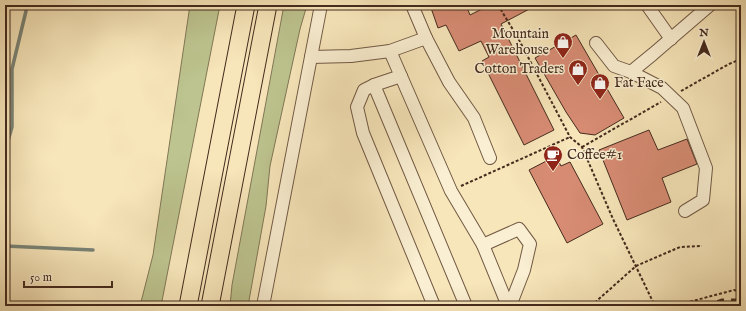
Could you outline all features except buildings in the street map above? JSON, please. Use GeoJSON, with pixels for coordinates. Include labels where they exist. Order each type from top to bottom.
{"type":"FeatureCollection","features":[{"type":"Feature","properties":{"kind":"highway"},"geometry":{"type":"LineString","coordinates":[[188,306],[246,5]]}},
{"type":"Feature","properties":{"kind":"highway"},"geometry":{"type":"LineString","coordinates":[[210,306],[268,5]]}},
{"type":"Feature","properties":{"kind":"street"},"geometry":{"type":"LineString","coordinates":[[266,306],[263,306],[321,5]]}},
{"type":"Feature","properties":{"kind":"street"},"geometry":{"type":"LineString","coordinates":[[412,5],[426,38],[449,82],[474,118],[490,158]]}},
{"type":"Feature","properties":{"kind":"street"},"geometry":{"type":"LineString","coordinates":[[647,5],[671,39]]}},
{"type":"Feature","properties":{"kind":"street"},"geometry":{"type":"LineString","coordinates":[[631,72],[710,5]]}},
{"type":"Feature","properties":{"kind":"street"},"geometry":{"type":"LineString","coordinates":[[311,57],[351,56],[390,52],[426,38]]}},
{"type":"Feature","properties":{"kind":"street"},"geometry":{"type":"LineString","coordinates":[[596,43],[614,66],[631,72],[662,88],[682,108],[706,168],[702,200],[685,211]]}},
{"type":"Feature","properties":{"kind":"street"},"geometry":{"type":"LineString","coordinates":[[390,52],[451,191],[483,245],[509,306]]}},
{"type":"Feature","properties":{"kind":"street"},"geometry":{"type":"LineString","coordinates":[[401,76],[364,90],[357,107],[363,133],[434,306]]}},
{"type":"Feature","properties":{"kind":"street"},"geometry":{"type":"LineString","coordinates":[[374,85],[466,306]]}},
{"type":"Feature","properties":{"kind":"street"},"geometry":{"type":"LineString","coordinates":[[483,245],[519,229],[530,244],[524,270],[509,306]]}},
{"type":"Feature","properties":{"kind":"path"},"geometry":{"type":"LineString","coordinates":[[498,5],[518,38],[570,137],[582,147],[613,219],[655,306]]}},
{"type":"Feature","properties":{"kind":"path"},"geometry":{"type":"LineString","coordinates":[[582,147],[671,96],[741,59]]}},
{"type":"Feature","properties":{"kind":"path"},"geometry":{"type":"LineString","coordinates":[[451,191],[570,137]]}},
{"type":"Feature","properties":{"kind":"path"},"geometry":{"type":"LineString","coordinates":[[591,306],[636,266],[680,247],[702,246]]}},
{"type":"Feature","properties":{"kind":"path"},"geometry":{"type":"LineString","coordinates":[[681,306],[689,302],[734,290],[741,292]]}},
{"type":"Feature","properties":{"kind":"green space"},"geometry":{"type":"Polygon","coordinates":[[[190,5],[220,5],[161,306],[140,306],[153,255],[190,5]]]}},
{"type":"Feature","properties":{"kind":"green space"},"geometry":{"type":"Polygon","coordinates":[[[284,5],[307,5],[300,29],[270,166],[266,206],[248,306],[230,306],[232,285],[284,5]]]}},
{"type":"Feature","properties":{"kind":"waterway"},"geometry":{"type":"LineString","coordinates":[[5,151],[12,127],[12,69],[26,11]]}},
{"type":"Feature","properties":{"kind":"waterway"},"geometry":{"type":"LineString","coordinates":[[5,246],[93,250]]}},
{"type":"Feature","properties":{"kind":"railway"},"geometry":{"type":"LineString","coordinates":[[704,306],[722,300],[741,300]]}},
{"type":"Feature","properties":{"kind":"place","name":"Mountain Warehouse"},"geometry":{"type":"Point","coordinates":[563,59]}},
{"type":"Feature","properties":{"kind":"place","name":"Cotton Traders"},"geometry":{"type":"Point","coordinates":[578,86]}},
{"type":"Feature","properties":{"kind":"place","name":"Fat Face"},"geometry":{"type":"Point","coordinates":[600,100]}},
{"type":"Feature","properties":{"kind":"place","name":"Coffee#1"},"geometry":{"type":"Point","coordinates":[553,172]}}]}
